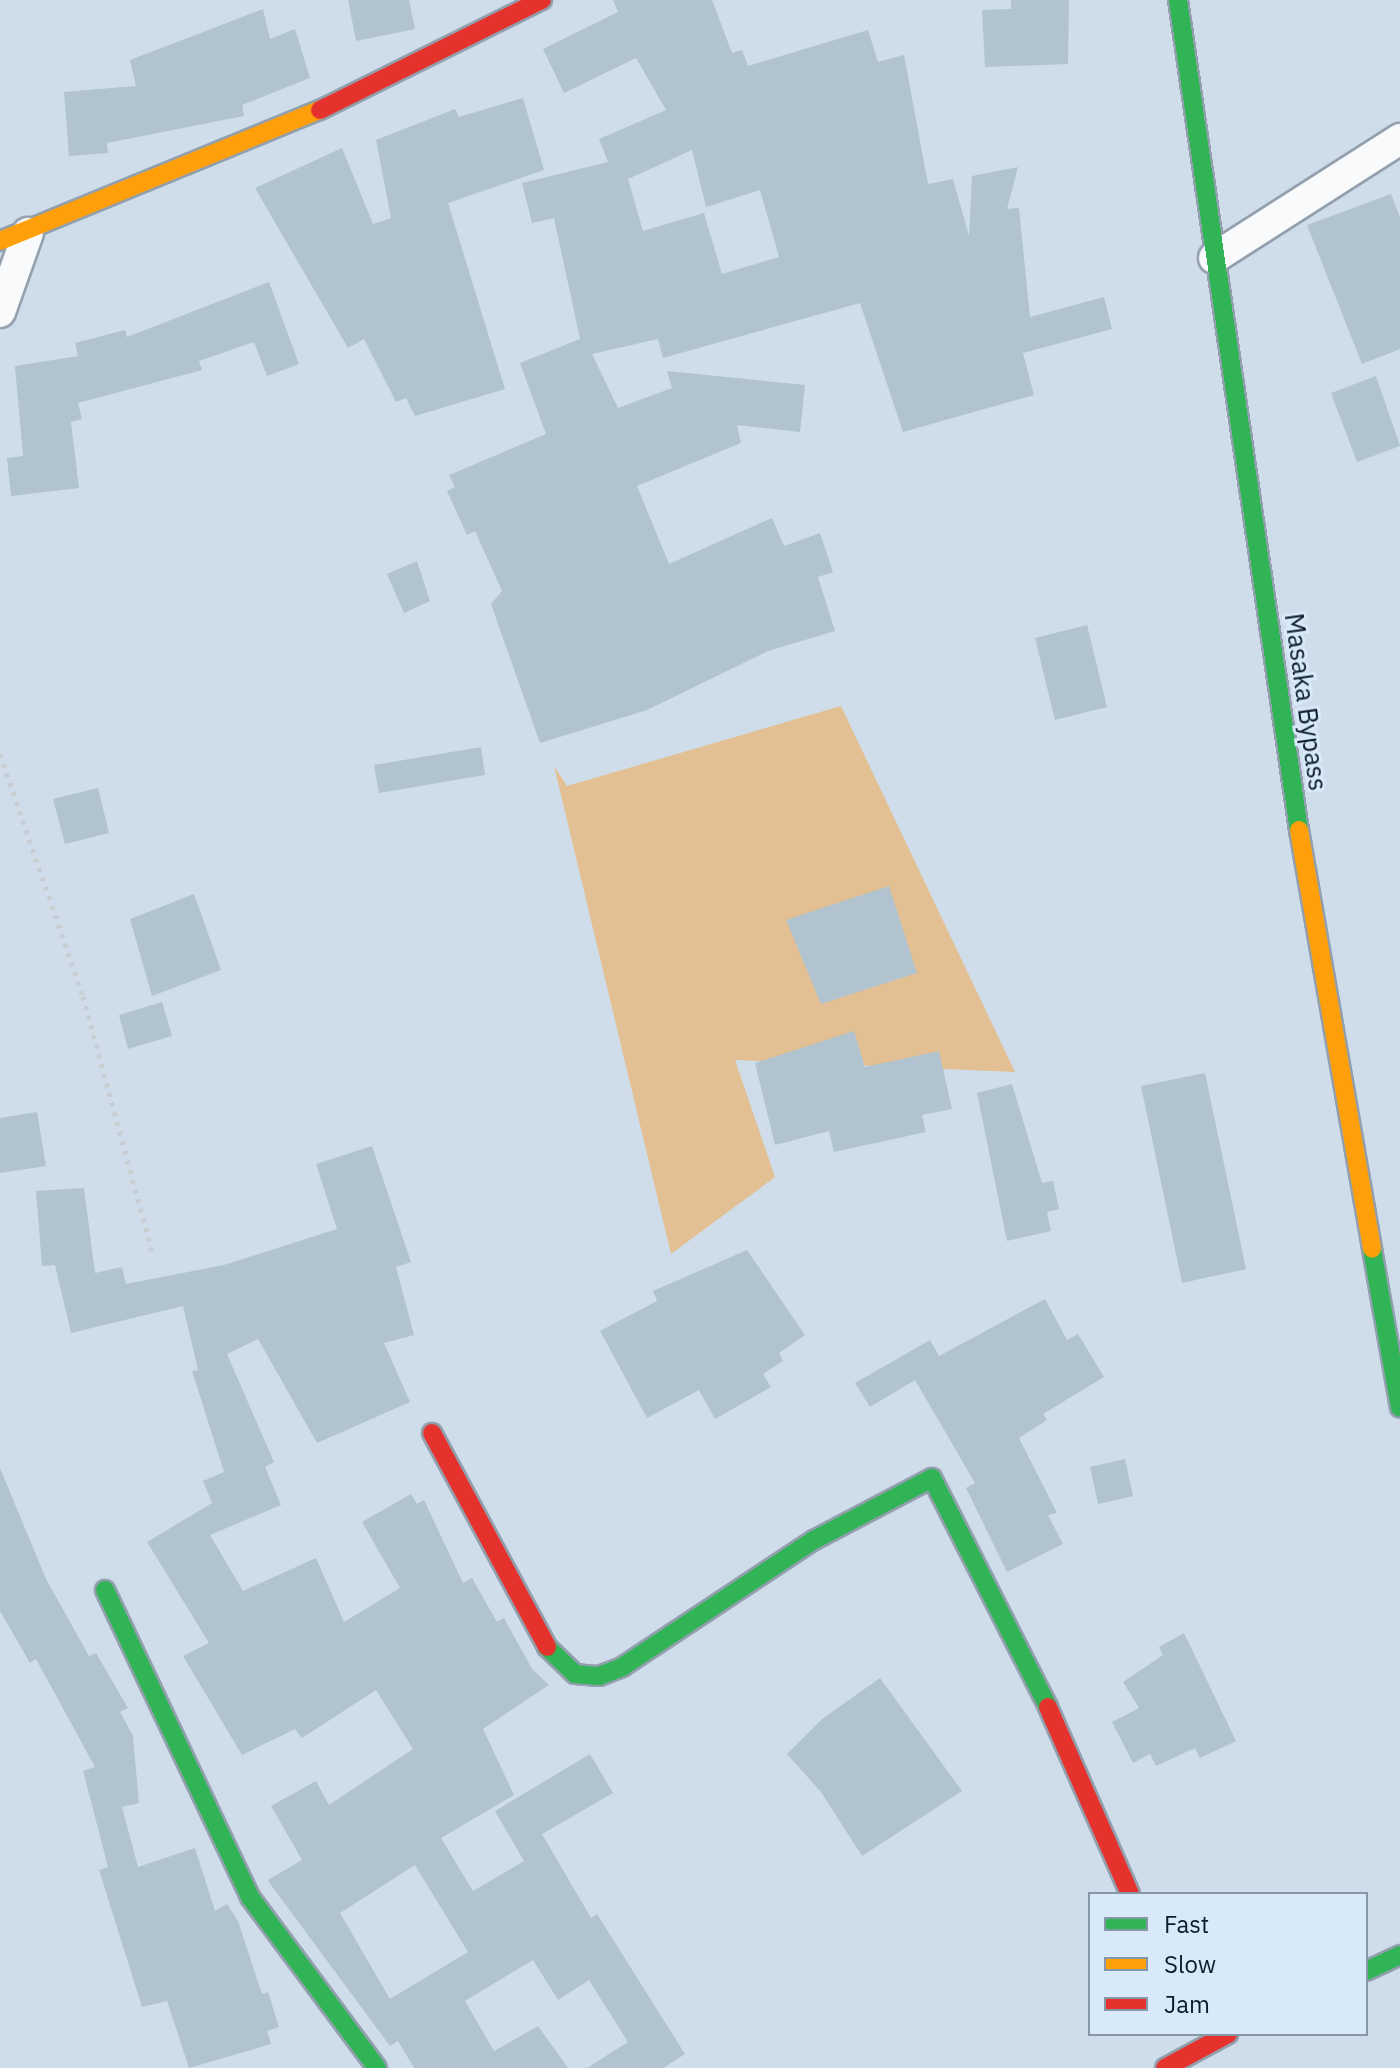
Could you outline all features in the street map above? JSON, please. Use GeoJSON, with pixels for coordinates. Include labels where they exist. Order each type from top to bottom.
{"type":"FeatureCollection","features":[{"type":"Feature","properties":{"kind":"main road"},"geometry":{"type":"LineString","coordinates":[[14,237],[289,125],[542,0]]}},
{"type":"Feature","properties":{"kind":"main road","name":"Masaka Bypass"},"geometry":{"type":"LineString","coordinates":[[1178,0],[1298,824],[1400,1408]]}},
{"type":"Feature","properties":{"kind":"main road"},"geometry":{"type":"LineString","coordinates":[[432,1433],[553,1658],[575,1674],[599,1676],[622,1667],[814,1540],[932,1478],[1058,1726],[1129,1892]]}},
{"type":"Feature","properties":{"kind":"main road"},"geometry":{"type":"LineString","coordinates":[[105,1590],[250,1897],[377,2068]]}},
{"type":"Feature","properties":{"kind":"main road"},"geometry":{"type":"LineString","coordinates":[[1368,1970],[1400,1955]]}},
{"type":"Feature","properties":{"kind":"main road"},"geometry":{"type":"LineString","coordinates":[[1165,2068],[1193,2041],[1218,2036]]}},
{"type":"Feature","properties":{"kind":"street"},"geometry":{"type":"LineString","coordinates":[[1214,258],[1400,139]]}},
{"type":"Feature","properties":{"kind":"street"},"geometry":{"type":"LineString","coordinates":[[0,312],[14,237]]}},
{"type":"Feature","properties":{"kind":"path"},"geometry":{"type":"LineString","coordinates":[[0,754],[83,996],[153,1255]]}},
{"type":"Feature","properties":{"kind":"shaded area"},"geometry":{"type":"Polygon","coordinates":[[[841,706],[1015,1072],[735,1060],[775,1177],[671,1254],[554,766],[567,786],[841,706]]]}},
{"type":"Feature","properties":{"kind":"building"},"geometry":{"type":"Polygon","coordinates":[[[348,0],[409,0],[415,29],[356,41],[348,0]]]}},
{"type":"Feature","properties":{"kind":"building"},"geometry":{"type":"Polygon","coordinates":[[[613,0],[712,0],[732,53],[742,50],[748,66],[868,30],[878,62],[904,55],[928,184],[953,179],[969,236],[972,176],[1018,167],[1007,209],[1019,208],[1030,317],[1104,297],[1112,329],[1023,353],[1034,395],[903,432],[860,303],[663,358],[658,339],[592,354],[618,408],[672,388],[667,371],[805,385],[800,432],[737,425],[741,443],[637,486],[669,564],[772,518],[784,546],[820,533],[833,572],[818,577],[835,631],[768,651],[647,710],[540,743],[491,604],[502,591],[475,531],[467,535],[447,491],[455,487],[449,475],[546,434],[520,363],[580,339],[554,218],[532,223],[522,183],[608,162],[599,139],[666,110],[636,58],[564,93],[543,49],[618,12],[613,0]],[[692,150],[628,179],[643,231],[704,213],[722,274],[779,257],[760,190],[706,207],[692,150]]]}},
{"type":"Feature","properties":{"kind":"building"},"geometry":{"type":"Polygon","coordinates":[[[1011,0],[1069,0],[1068,64],[985,67],[982,10],[1011,9],[1011,0]]]}},
{"type":"Feature","properties":{"kind":"building"},"geometry":{"type":"Polygon","coordinates":[[[263,9],[270,39],[295,29],[310,78],[242,105],[244,116],[107,143],[108,153],[69,156],[64,92],[136,86],[130,60],[263,9]]]}},
{"type":"Feature","properties":{"kind":"building"},"geometry":{"type":"Polygon","coordinates":[[[523,98],[544,170],[448,203],[505,389],[415,416],[406,398],[396,402],[364,339],[348,348],[255,188],[342,148],[373,224],[391,218],[376,140],[455,109],[459,117],[523,98]]]}},
{"type":"Feature","properties":{"kind":"building"},"geometry":{"type":"Polygon","coordinates":[[[1391,194],[1400,218],[1400,349],[1362,364],[1307,225],[1391,194]]]}},
{"type":"Feature","properties":{"kind":"building"},"geometry":{"type":"Polygon","coordinates":[[[269,282],[299,364],[267,376],[254,342],[199,361],[202,370],[78,403],[82,419],[71,422],[79,488],[11,496],[7,458],[23,456],[15,366],[78,356],[75,343],[125,330],[127,337],[269,282]]]}},
{"type":"Feature","properties":{"kind":"building"},"geometry":{"type":"Polygon","coordinates":[[[1376,376],[1400,446],[1357,462],[1331,393],[1376,376]]]}},
{"type":"Feature","properties":{"kind":"building"},"geometry":{"type":"Polygon","coordinates":[[[417,561],[430,601],[404,613],[387,574],[417,561]]]}},
{"type":"Feature","properties":{"kind":"building"},"geometry":{"type":"Polygon","coordinates":[[[1087,625],[1107,707],[1055,720],[1035,638],[1087,625]]]}},
{"type":"Feature","properties":{"kind":"building"},"geometry":{"type":"Polygon","coordinates":[[[481,747],[485,775],[379,793],[374,765],[481,747]]]}},
{"type":"Feature","properties":{"kind":"building"},"geometry":{"type":"Polygon","coordinates":[[[98,788],[109,833],[65,844],[53,799],[98,788]]]}},
{"type":"Feature","properties":{"kind":"building"},"geometry":{"type":"Polygon","coordinates":[[[889,886],[917,973],[821,1004],[786,920],[889,886]]]}},
{"type":"Feature","properties":{"kind":"building"},"geometry":{"type":"Polygon","coordinates":[[[194,894],[221,970],[152,996],[130,919],[194,894]]]}},
{"type":"Feature","properties":{"kind":"building"},"geometry":{"type":"Polygon","coordinates":[[[162,1002],[172,1036],[128,1049],[119,1015],[162,1002]]]}},
{"type":"Feature","properties":{"kind":"building"},"geometry":{"type":"Polygon","coordinates":[[[854,1031],[865,1067],[939,1051],[952,1109],[922,1115],[926,1132],[834,1152],[829,1131],[775,1145],[755,1063],[854,1031]]]}},
{"type":"Feature","properties":{"kind":"building"},"geometry":{"type":"Polygon","coordinates":[[[1205,1073],[1246,1269],[1182,1283],[1141,1086],[1205,1073]]]}},
{"type":"Feature","properties":{"kind":"building"},"geometry":{"type":"Polygon","coordinates":[[[1012,1084],[1042,1183],[1053,1181],[1059,1209],[1047,1212],[1051,1231],[1007,1241],[977,1093],[1012,1084]]]}},
{"type":"Feature","properties":{"kind":"building"},"geometry":{"type":"Polygon","coordinates":[[[37,1112],[46,1166],[0,1173],[0,1118],[37,1112]]]}},
{"type":"Feature","properties":{"kind":"building"},"geometry":{"type":"Polygon","coordinates":[[[372,1146],[411,1262],[396,1267],[414,1335],[384,1343],[410,1402],[317,1443],[258,1339],[227,1354],[274,1462],[265,1467],[281,1505],[210,1535],[243,1591],[316,1558],[344,1622],[400,1588],[362,1522],[411,1494],[417,1504],[424,1500],[463,1583],[472,1578],[497,1622],[504,1618],[532,1669],[549,1685],[483,1729],[514,1795],[441,1838],[473,1891],[524,1861],[495,1811],[590,1754],[613,1793],[542,1834],[591,1918],[597,1914],[685,2054],[663,2068],[587,2068],[628,2042],[589,1980],[558,2000],[533,1960],[465,2001],[494,2051],[538,2026],[568,2068],[414,2068],[398,2041],[390,2046],[268,1880],[302,1860],[271,1806],[316,1781],[329,1805],[413,1749],[376,1690],[302,1738],[295,1729],[242,1755],[183,1656],[209,1643],[147,1542],[212,1503],[203,1481],[224,1472],[192,1371],[198,1370],[183,1306],[71,1333],[55,1265],[42,1266],[36,1191],[84,1188],[95,1273],[122,1267],[126,1284],[224,1265],[337,1229],[316,1164],[372,1146]],[[415,1865],[340,1913],[390,1999],[468,1952],[415,1865]]]}},
{"type":"Feature","properties":{"kind":"building"},"geometry":{"type":"Polygon","coordinates":[[[747,1250],[805,1335],[779,1353],[783,1361],[763,1374],[771,1387],[715,1419],[699,1390],[647,1418],[600,1331],[657,1301],[653,1291],[747,1250]]]}},
{"type":"Feature","properties":{"kind":"building"},"geometry":{"type":"Polygon","coordinates":[[[1045,1299],[1067,1340],[1078,1334],[1104,1377],[1043,1414],[1047,1420],[1019,1438],[1057,1513],[1048,1515],[1063,1544],[1007,1572],[966,1488],[975,1483],[915,1380],[870,1407],[855,1383],[930,1340],[939,1356],[1045,1299]]]}},
{"type":"Feature","properties":{"kind":"building"},"geometry":{"type":"Polygon","coordinates":[[[1125,1459],[1133,1496],[1098,1504],[1090,1467],[1125,1459]]]}},
{"type":"Feature","properties":{"kind":"building"},"geometry":{"type":"Polygon","coordinates":[[[0,1468],[46,1579],[89,1656],[96,1653],[128,1708],[120,1712],[133,1736],[139,1803],[122,1807],[138,1867],[195,1848],[215,1911],[227,1904],[238,1921],[262,1994],[268,1992],[279,2027],[267,2031],[271,2044],[189,2068],[167,2001],[142,2007],[99,1870],[108,1867],[83,1771],[95,1767],[36,1659],[30,1663],[0,1611],[0,1468]]]}},
{"type":"Feature","properties":{"kind":"building"},"geometry":{"type":"Polygon","coordinates":[[[1184,1633],[1236,1741],[1200,1758],[1195,1748],[1156,1766],[1150,1754],[1133,1763],[1112,1722],[1139,1708],[1123,1682],[1163,1655],[1159,1647],[1184,1633]]]}},
{"type":"Feature","properties":{"kind":"building"},"geometry":{"type":"Polygon","coordinates":[[[880,1678],[962,1791],[862,1856],[821,1792],[787,1754],[822,1719],[880,1678]]]}},
{"type":"Feature","properties":{"kind":"traffic: fast"},"geometry":{"type":"LineString","coordinates":[[1178,0],[1299,830]]}},
{"type":"Feature","properties":{"kind":"traffic: fast"},"geometry":{"type":"LineString","coordinates":[[1372,1249],[1400,1408]]}},
{"type":"Feature","properties":{"kind":"traffic: fast"},"geometry":{"type":"LineString","coordinates":[[547,1647],[575,1674],[599,1676],[622,1667],[814,1540],[932,1478],[1048,1707]]}},
{"type":"Feature","properties":{"kind":"traffic: fast"},"geometry":{"type":"LineString","coordinates":[[105,1590],[250,1897],[377,2068]]}},
{"type":"Feature","properties":{"kind":"traffic: fast"},"geometry":{"type":"LineString","coordinates":[[1368,1970],[1400,1955]]}},
{"type":"Feature","properties":{"kind":"traffic: slow"},"geometry":{"type":"LineString","coordinates":[[0,241],[320,110]]}},
{"type":"Feature","properties":{"kind":"traffic: slow"},"geometry":{"type":"LineString","coordinates":[[1299,830],[1372,1249]]}},
{"type":"Feature","properties":{"kind":"traffic: jam"},"geometry":{"type":"LineString","coordinates":[[320,110],[542,0]]}},
{"type":"Feature","properties":{"kind":"traffic: jam"},"geometry":{"type":"LineString","coordinates":[[432,1433],[547,1647]]}},
{"type":"Feature","properties":{"kind":"traffic: jam"},"geometry":{"type":"LineString","coordinates":[[1048,1707],[1129,1892]]}},
{"type":"Feature","properties":{"kind":"traffic: jam"},"geometry":{"type":"LineString","coordinates":[[1165,2068],[1224,2036]]}}]}
